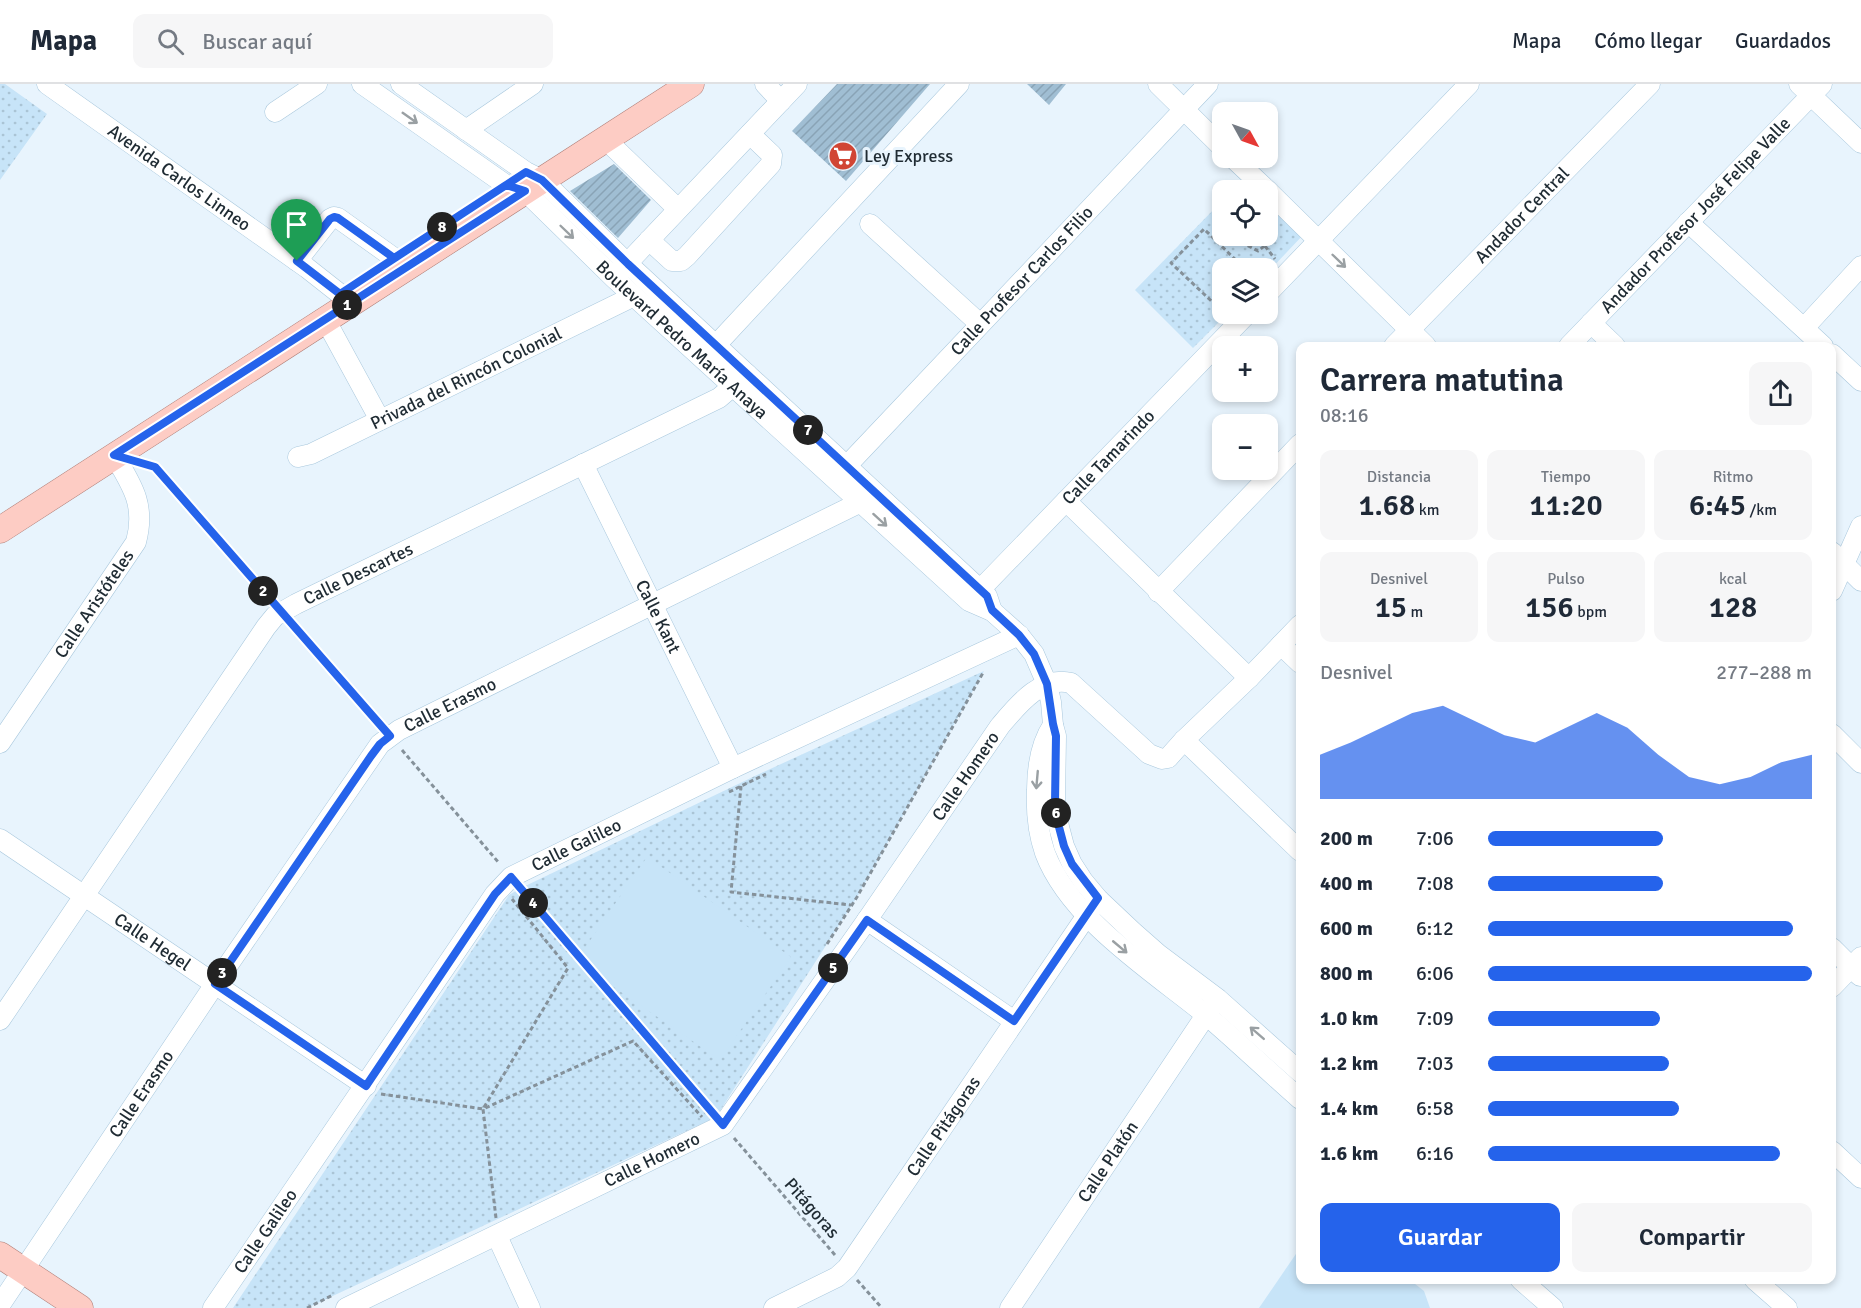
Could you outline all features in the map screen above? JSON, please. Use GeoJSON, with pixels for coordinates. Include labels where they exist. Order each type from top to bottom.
{"type":"FeatureCollection","features":[{"type":"Feature","properties":{"kind":"main road"},"geometry":{"type":"LineString","coordinates":[[0,530],[325,319],[666,84]]}},
{"type":"Feature","properties":{"kind":"main road"},"geometry":{"type":"LineString","coordinates":[[0,514],[394,258],[525,182],[605,139],[691,84]]}},
{"type":"Feature","properties":{"kind":"main road"},"geometry":{"type":"LineString","coordinates":[[0,1255],[80,1308]]}},
{"type":"Feature","properties":{"kind":"street","name":"Avenida Carlos Linneo"},"geometry":{"type":"LineString","coordinates":[[47,84],[340,294]]}},
{"type":"Feature","properties":{"kind":"street"},"geometry":{"type":"LineString","coordinates":[[275,112],[317,84]]}},
{"type":"Feature","properties":{"kind":"street","name":"Boulevard Pedro María Anaya"},"geometry":{"type":"LineString","coordinates":[[362,84],[525,182]]}},
{"type":"Feature","properties":{"kind":"street","name":"Boulevard Pedro María Anaya"},"geometry":{"type":"LineString","coordinates":[[401,84],[466,130],[621,271],[716,345],[740,380]]}},
{"type":"Feature","properties":{"kind":"street"},"geometry":{"type":"LineString","coordinates":[[466,130],[534,84]]}},
{"type":"Feature","properties":{"kind":"street"},"geometry":{"type":"LineString","coordinates":[[765,84],[781,101]]}},
{"type":"Feature","properties":{"kind":"street"},"geometry":{"type":"LineString","coordinates":[[621,271],[797,84]]}},
{"type":"Feature","properties":{"kind":"street"},"geometry":{"type":"LineString","coordinates":[[716,345],[959,84]]}},
{"type":"Feature","properties":{"kind":"street"},"geometry":{"type":"LineString","coordinates":[[1158,84],[1212,137]]}},
{"type":"Feature","properties":{"kind":"street","name":"Calle Profesor Carlos Filio"},"geometry":{"type":"LineString","coordinates":[[841,472],[1208,84]]}},
{"type":"Feature","properties":{"kind":"street"},"geometry":{"type":"LineString","coordinates":[[1278,282],[1469,84]]}},
{"type":"Feature","properties":{"kind":"street","name":"Andador Central"},"geometry":{"type":"LineString","coordinates":[[1398,342],[1650,84]]}},
{"type":"Feature","properties":{"kind":"street"},"geometry":{"type":"LineString","coordinates":[[1811,88],[1861,143]]}},
{"type":"Feature","properties":{"kind":"street","name":"Andador Profesor José Felipe Valle"},"geometry":{"type":"LineString","coordinates":[[1573,342],[1688,222],[1811,88]]}},
{"type":"Feature","properties":{"kind":"street"},"geometry":{"type":"LineString","coordinates":[[649,240],[672,261],[681,261],[687,256],[771,164],[772,155],[750,134]]}},
{"type":"Feature","properties":{"kind":"street"},"geometry":{"type":"LineString","coordinates":[[605,139],[678,209]]}},
{"type":"Feature","properties":{"kind":"street"},"geometry":{"type":"LineString","coordinates":[[1243,168],[1256,180]]}},
{"type":"Feature","properties":{"kind":"street"},"geometry":{"type":"LineString","coordinates":[[1278,202],[1422,342]]}},
{"type":"Feature","properties":{"kind":"street"},"geometry":{"type":"LineString","coordinates":[[297,261],[334,217],[394,258]]}},
{"type":"Feature","properties":{"kind":"street"},"geometry":{"type":"LineString","coordinates":[[1688,222],[1819,342]]}},
{"type":"Feature","properties":{"kind":"street"},"geometry":{"type":"LineString","coordinates":[[870,224],[980,324]]}},
{"type":"Feature","properties":{"kind":"street"},"geometry":{"type":"LineString","coordinates":[[1804,328],[1861,266]]}},
{"type":"Feature","properties":{"kind":"street","name":"Boulevard Pedro María Anaya"},"geometry":{"type":"LineString","coordinates":[[621,271],[634,296],[740,380],[975,595]]}},
{"type":"Feature","properties":{"kind":"street","name":"Privada del Rincón Colonial"},"geometry":{"type":"LineString","coordinates":[[298,457],[311,454],[634,296]]}},
{"type":"Feature","properties":{"kind":"street"},"geometry":{"type":"LineString","coordinates":[[325,319],[380,420]]}},
{"type":"Feature","properties":{"kind":"street"},"geometry":{"type":"LineString","coordinates":[[1591,323],[1611,342]]}},
{"type":"Feature","properties":{"kind":"street","name":"Calle Tamarindo"},"geometry":{"type":"LineString","coordinates":[[975,595],[1237,324]]}},
{"type":"Feature","properties":{"kind":"street"},"geometry":{"type":"LineString","coordinates":[[1836,358],[1861,381]]}},
{"type":"Feature","properties":{"kind":"street","name":"Calle Descartes"},"geometry":{"type":"LineString","coordinates":[[0,1020],[266,627],[281,612],[719,398],[740,380]]}},
{"type":"Feature","properties":{"kind":"street"},"geometry":{"type":"LineString","coordinates":[[1158,592],[1296,448]]}},
{"type":"Feature","properties":{"kind":"street","name":"Calle Aristóteles"},"geometry":{"type":"LineString","coordinates":[[0,743],[136,542],[140,519],[138,503],[133,487],[114,455]]}},
{"type":"Feature","properties":{"kind":"street","name":"Calle Kant"},"geometry":{"type":"LineString","coordinates":[[583,464],[737,777]]}},
{"type":"Feature","properties":{"kind":"street","name":"Boulevard Pedro María Anaya"},"geometry":{"type":"LineString","coordinates":[[841,472],[861,502],[975,595],[987,596],[992,610],[1019,635],[1034,654],[1047,684],[1056,736],[1055,803],[1059,827],[1072,864],[1098,898],[1158,954],[1296,1059]]}},
{"type":"Feature","properties":{"kind":"street"},"geometry":{"type":"LineString","coordinates":[[1066,501],[1249,678]]}},
{"type":"Feature","properties":{"kind":"street","name":"Calle Erasmo"},"geometry":{"type":"LineString","coordinates":[[4,1300],[215,984],[380,744],[390,736],[652,604],[861,502]]}},
{"type":"Feature","properties":{"kind":"street"},"geometry":{"type":"LineString","coordinates":[[1861,526],[1838,558],[1861,581]]}},
{"type":"Feature","properties":{"kind":"street"},"geometry":{"type":"LineString","coordinates":[[1047,684],[1062,680],[1071,683],[1155,758],[1168,758],[1296,629]]}},
{"type":"Feature","properties":{"kind":"street","name":"Calle Galileo"},"geometry":{"type":"LineString","coordinates":[[213,1308],[371,1090],[495,894],[513,888],[1019,635]]}},
{"type":"Feature","properties":{"kind":"street"},"geometry":{"type":"LineString","coordinates":[[1281,645],[1296,659]]}},
{"type":"Feature","properties":{"kind":"street","name":"Calle Homero"},"geometry":{"type":"LineString","coordinates":[[342,1301],[719,1121],[867,920],[1000,726],[1016,707],[1047,684]]}},
{"type":"Feature","properties":{"kind":"street"},"geometry":{"type":"LineString","coordinates":[[1053,724],[1045,736],[1037,775],[1036,804],[1038,827],[1045,854],[1055,873],[1086,915],[1118,945],[1206,1015],[1296,1096]]}},
{"type":"Feature","properties":{"kind":"street"},"geometry":{"type":"LineString","coordinates":[[1836,738],[1861,763]]}},
{"type":"Feature","properties":{"kind":"street"},"geometry":{"type":"LineString","coordinates":[[1184,740],[1296,847]]}},
{"type":"Feature","properties":{"kind":"street","name":"Calle Hegel"},"geometry":{"type":"LineString","coordinates":[[0,839],[371,1090]]}},
{"type":"Feature","properties":{"kind":"street","name":"Calle Pitágoras"},"geometry":{"type":"LineString","coordinates":[[774,1308],[837,1277],[847,1268],[1098,898]]}},
{"type":"Feature","properties":{"kind":"street"},"geometry":{"type":"LineString","coordinates":[[867,920],[1014,1021]]}},
{"type":"Feature","properties":{"kind":"street"},"geometry":{"type":"LineString","coordinates":[[1836,951],[1858,967],[1836,984]]}},
{"type":"Feature","properties":{"kind":"street","name":"Calle Platón"},"geometry":{"type":"LineString","coordinates":[[1010,1308],[1218,999]]}},
{"type":"Feature","properties":{"kind":"street"},"geometry":{"type":"LineString","coordinates":[[1276,1078],[1296,1059]]}},
{"type":"Feature","properties":{"kind":"street"},"geometry":{"type":"LineString","coordinates":[[1836,1155],[1861,1178]]}},
{"type":"Feature","properties":{"kind":"street"},"geometry":{"type":"LineString","coordinates":[[497,1228],[530,1308]]}},
{"type":"Feature","properties":{"kind":"street"},"geometry":{"type":"LineString","coordinates":[[1530,1284],[1553,1308]]}},
{"type":"Feature","properties":{"kind":"street"},"geometry":{"type":"LineString","coordinates":[[1759,1284],[1786,1308]]}},
{"type":"Feature","properties":{"kind":"path"},"geometry":{"type":"LineString","coordinates":[[1212,302],[1171,263],[1204,229],[1234,258]]}},
{"type":"Feature","properties":{"kind":"path"},"geometry":{"type":"LineString","coordinates":[[1248,246],[1258,251],[1265,246],[1274,258]]}},
{"type":"Feature","properties":{"kind":"path"},"geometry":{"type":"LineString","coordinates":[[1276,258],[1281,253]]}},
{"type":"Feature","properties":{"kind":"path"},"geometry":{"type":"LineString","coordinates":[[114,455],[155,467],[390,736],[513,888],[568,968],[483,1109],[497,1228]]}},
{"type":"Feature","properties":{"kind":"path"},"geometry":{"type":"LineString","coordinates":[[825,946],[851,905],[984,671],[973,676]]}},
{"type":"Feature","properties":{"kind":"path"},"geometry":{"type":"LineString","coordinates":[[720,796],[737,777],[773,771]]}},
{"type":"Feature","properties":{"kind":"path"},"geometry":{"type":"LineString","coordinates":[[737,777],[731,892],[851,905]]}},
{"type":"Feature","properties":{"kind":"path"},"geometry":{"type":"LineString","coordinates":[[513,888],[530,885]]}},
{"type":"Feature","properties":{"kind":"path","name":"Pitágoras"},"geometry":{"type":"LineString","coordinates":[[513,888],[882,1308]]}},
{"type":"Feature","properties":{"kind":"path"},"geometry":{"type":"LineString","coordinates":[[371,1090],[483,1109],[633,1041],[706,1121],[719,1121]]}},
{"type":"Feature","properties":{"kind":"path"},"geometry":{"type":"LineString","coordinates":[[307,1308],[342,1301]]}},
{"type":"Feature","properties":{"kind":"shaded area"},"geometry":{"type":"Polygon","coordinates":[[[0,84],[5,84],[47,114],[0,180],[0,84]]]}},
{"type":"Feature","properties":{"kind":"shaded area"},"geometry":{"type":"Polygon","coordinates":[[[1278,210],[1305,233],[1278,261],[1278,258],[1212,258],[1212,324],[1217,324],[1193,348],[1135,290],[1212,211],[1212,246],[1278,246],[1278,210]]]}},
{"type":"Feature","properties":{"kind":"shaded area"},"geometry":{"type":"Polygon","coordinates":[[[984,671],[857,897],[716,1117],[307,1308],[233,1308],[509,895],[757,775],[984,671]]]}},
{"type":"Feature","properties":{"kind":"shaded area"},"geometry":{"type":"Polygon","coordinates":[[[647,857],[791,957],[720,1060],[576,961],[647,857]]]}},
{"type":"Feature","properties":{"kind":"shaded area"},"geometry":{"type":"Polygon","coordinates":[[[1296,1254],[1296,1284],[1415,1284],[1424,1291],[1430,1308],[1259,1308],[1296,1254]]]}},
{"type":"Feature","properties":{"kind":"building","name":"Ley Express"},"geometry":{"type":"Polygon","coordinates":[[[837,84],[930,84],[846,181],[792,131],[837,84]]]}},
{"type":"Feature","properties":{"kind":"building"},"geometry":{"type":"Polygon","coordinates":[[[1027,84],[1066,84],[1049,105],[1027,84]]]}},
{"type":"Feature","properties":{"kind":"building"},"geometry":{"type":"Polygon","coordinates":[[[614,164],[651,200],[618,238],[570,191],[614,164]]]}},
{"type":"Feature","properties":{"kind":"place","name":"Ley Express"},"geometry":{"type":"Point","coordinates":[843,156]}},
{"type":"Feature","properties":{"kind":"route"},"geometry":{"type":"LineString","coordinates":[[297,261],[334,217],[394,258],[526,172],[542,180],[628,264],[987,596],[992,610],[1019,635],[1034,654],[1047,684],[1056,736],[1055,803],[1059,827],[1072,864],[1098,898],[1014,1021],[867,920],[723,1125],[511,877],[495,894],[366,1086],[215,984],[371,756],[390,736],[155,467],[114,455],[525,191],[506,185],[340,294],[297,261]]}}]}
